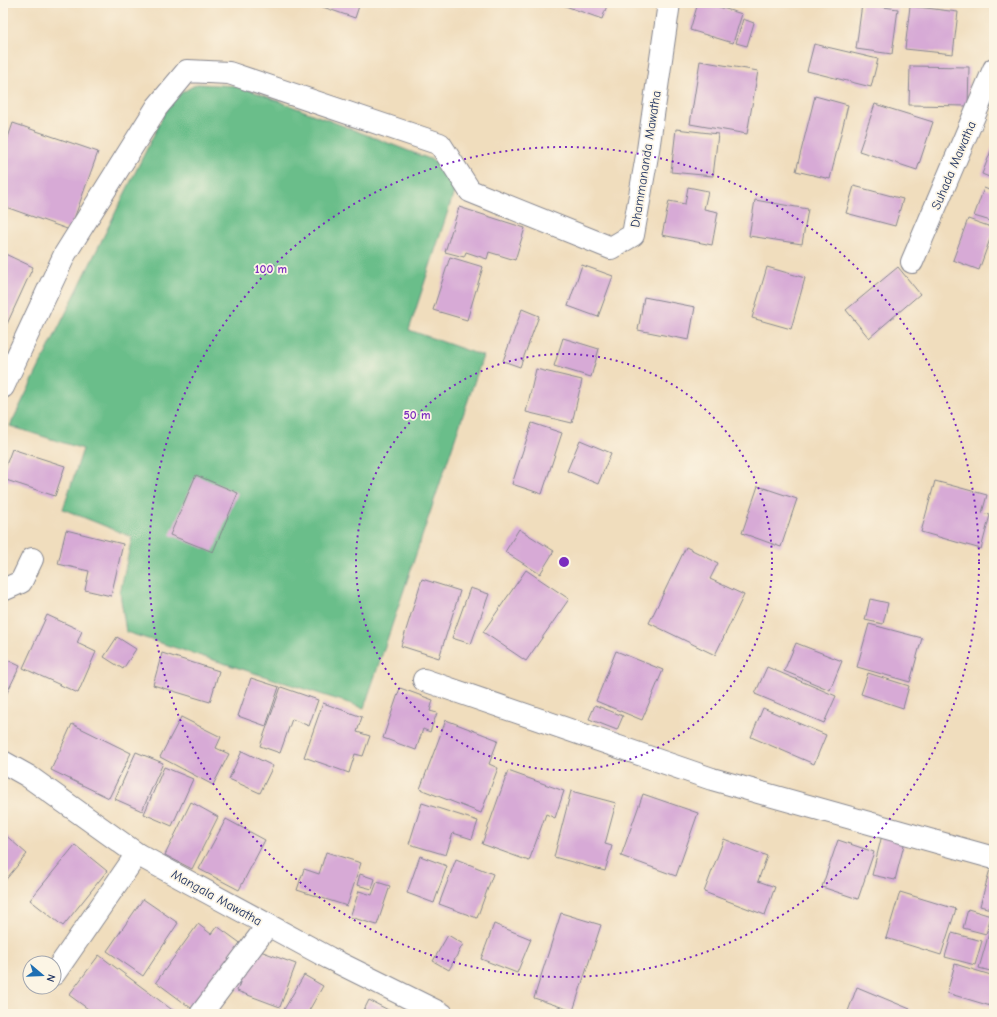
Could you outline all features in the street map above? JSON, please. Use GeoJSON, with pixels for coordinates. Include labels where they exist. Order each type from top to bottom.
{"type":"FeatureCollection","features":[{"type":"Feature","properties":{"kind":"street","name":"Dhammananda Mawatha"},"geometry":{"type":"LineString","coordinates":[[3,387],[65,254],[157,107],[187,71],[229,74],[440,144],[470,191],[611,248],[633,235],[648,150],[669,3]]}},
{"type":"Feature","properties":{"kind":"street","name":"Suhada Mawatha"},"geometry":{"type":"LineString","coordinates":[[912,262],[994,69]]}},
{"type":"Feature","properties":{"kind":"street"},"geometry":{"type":"LineString","coordinates":[[3,590],[21,582],[32,559]]}},
{"type":"Feature","properties":{"kind":"street"},"geometry":{"type":"LineString","coordinates":[[424,680],[712,779],[994,858]]}},
{"type":"Feature","properties":{"kind":"street","name":"Mangala Mawatha"},"geometry":{"type":"LineString","coordinates":[[3,762],[34,780],[137,854],[342,965],[442,1014]]}},
{"type":"Feature","properties":{"kind":"street"},"geometry":{"type":"LineString","coordinates":[[62,962],[137,854]]}},
{"type":"Feature","properties":{"kind":"street"},"geometry":{"type":"LineString","coordinates":[[201,1014],[268,925]]}},
{"type":"Feature","properties":{"kind":"green space"},"geometry":{"type":"Polygon","coordinates":[[[197,84],[239,86],[461,171],[409,330],[483,356],[364,708],[126,632],[120,593],[132,537],[63,509],[83,449],[10,426],[172,98],[197,84]]]}},
{"type":"Feature","properties":{"kind":"building"},"geometry":{"type":"Polygon","coordinates":[[[311,3],[360,3],[355,18],[311,3]]]}},
{"type":"Feature","properties":{"kind":"building"},"geometry":{"type":"Polygon","coordinates":[[[557,3],[608,3],[602,19],[557,3]]]}},
{"type":"Feature","properties":{"kind":"building"},"geometry":{"type":"Polygon","coordinates":[[[698,3],[706,3],[742,14],[733,43],[690,30],[698,3]]]}},
{"type":"Feature","properties":{"kind":"building"},"geometry":{"type":"Polygon","coordinates":[[[862,4],[898,9],[892,54],[856,49],[862,4]]]}},
{"type":"Feature","properties":{"kind":"building"},"geometry":{"type":"Polygon","coordinates":[[[910,6],[958,12],[953,54],[905,49],[910,6]]]}},
{"type":"Feature","properties":{"kind":"building"},"geometry":{"type":"Polygon","coordinates":[[[743,19],[754,23],[747,46],[736,43],[743,19]]]}},
{"type":"Feature","properties":{"kind":"building"},"geometry":{"type":"Polygon","coordinates":[[[814,44],[878,59],[871,87],[807,71],[814,44]]]}},
{"type":"Feature","properties":{"kind":"building"},"geometry":{"type":"Polygon","coordinates":[[[700,61],[758,71],[747,134],[690,124],[700,61]]]}},
{"type":"Feature","properties":{"kind":"building"},"geometry":{"type":"Polygon","coordinates":[[[910,66],[969,67],[968,106],[909,105],[910,66]]]}},
{"type":"Feature","properties":{"kind":"building"},"geometry":{"type":"Polygon","coordinates":[[[815,96],[848,105],[830,179],[796,171],[815,96]]]}},
{"type":"Feature","properties":{"kind":"building"},"geometry":{"type":"Polygon","coordinates":[[[875,104],[933,122],[917,170],[859,151],[875,104]]]}},
{"type":"Feature","properties":{"kind":"building"},"geometry":{"type":"Polygon","coordinates":[[[13,123],[98,152],[70,230],[3,206],[3,152],[13,123]]]}},
{"type":"Feature","properties":{"kind":"building"},"geometry":{"type":"Polygon","coordinates":[[[676,129],[718,134],[713,176],[671,172],[676,129]]]}},
{"type":"Feature","properties":{"kind":"building"},"geometry":{"type":"Polygon","coordinates":[[[994,143],[994,179],[982,174],[994,143]]]}},
{"type":"Feature","properties":{"kind":"building"},"geometry":{"type":"Polygon","coordinates":[[[854,186],[903,199],[895,226],[846,213],[854,186]]]}},
{"type":"Feature","properties":{"kind":"building"},"geometry":{"type":"Polygon","coordinates":[[[688,187],[708,191],[704,209],[718,212],[712,245],[662,235],[669,201],[685,204],[688,187]]]}},
{"type":"Feature","properties":{"kind":"building"},"geometry":{"type":"Polygon","coordinates":[[[984,188],[994,192],[994,222],[974,216],[984,188]]]}},
{"type":"Feature","properties":{"kind":"building"},"geometry":{"type":"Polygon","coordinates":[[[755,200],[808,209],[802,244],[749,236],[755,200]]]}},
{"type":"Feature","properties":{"kind":"building"},"geometry":{"type":"Polygon","coordinates":[[[459,207],[525,228],[515,260],[489,252],[487,259],[466,252],[464,257],[445,252],[459,207]]]}},
{"type":"Feature","properties":{"kind":"building"},"geometry":{"type":"Polygon","coordinates":[[[968,219],[994,228],[979,270],[953,260],[968,219]]]}},
{"type":"Feature","properties":{"kind":"building"},"geometry":{"type":"Polygon","coordinates":[[[3,253],[33,267],[7,324],[3,322],[3,253]]]}},
{"type":"Feature","properties":{"kind":"building"},"geometry":{"type":"Polygon","coordinates":[[[450,257],[483,267],[467,320],[433,310],[450,257]]]}},
{"type":"Feature","properties":{"kind":"building"},"geometry":{"type":"Polygon","coordinates":[[[582,265],[613,276],[598,317],[568,306],[582,265]]]}},
{"type":"Feature","properties":{"kind":"building"},"geometry":{"type":"Polygon","coordinates":[[[767,267],[805,278],[791,329],[752,318],[767,267]]]}},
{"type":"Feature","properties":{"kind":"building"},"geometry":{"type":"Polygon","coordinates":[[[898,267],[920,294],[869,338],[846,310],[898,267]]]}},
{"type":"Feature","properties":{"kind":"building"},"geometry":{"type":"Polygon","coordinates":[[[644,297],[695,307],[689,340],[638,330],[644,297]]]}},
{"type":"Feature","properties":{"kind":"building"},"geometry":{"type":"Polygon","coordinates":[[[522,309],[539,316],[520,367],[503,361],[522,309]]]}},
{"type":"Feature","properties":{"kind":"building"},"geometry":{"type":"Polygon","coordinates":[[[563,338],[599,349],[591,377],[554,366],[563,338]]]}},
{"type":"Feature","properties":{"kind":"building"},"geometry":{"type":"Polygon","coordinates":[[[536,369],[582,380],[572,423],[526,412],[536,369]]]}},
{"type":"Feature","properties":{"kind":"building"},"geometry":{"type":"Polygon","coordinates":[[[532,423],[562,433],[542,494],[512,484],[532,423]]]}},
{"type":"Feature","properties":{"kind":"building"},"geometry":{"type":"Polygon","coordinates":[[[580,440],[611,453],[598,484],[567,471],[580,440]]]}},
{"type":"Feature","properties":{"kind":"building"},"geometry":{"type":"Polygon","coordinates":[[[12,449],[65,466],[55,496],[3,479],[3,473],[12,449]]]}},
{"type":"Feature","properties":{"kind":"building"},"geometry":{"type":"Polygon","coordinates":[[[196,475],[238,493],[213,552],[170,535],[196,475]]]}},
{"type":"Feature","properties":{"kind":"building"},"geometry":{"type":"Polygon","coordinates":[[[935,481],[987,495],[982,513],[990,515],[981,549],[921,532],[935,481]]]}},
{"type":"Feature","properties":{"kind":"building"},"geometry":{"type":"Polygon","coordinates":[[[758,486],[797,499],[781,547],[742,533],[758,486]]]}},
{"type":"Feature","properties":{"kind":"building"},"geometry":{"type":"Polygon","coordinates":[[[519,529],[554,551],[540,574],[505,552],[519,529]]]}},
{"type":"Feature","properties":{"kind":"building"},"geometry":{"type":"Polygon","coordinates":[[[66,530],[123,544],[111,596],[85,590],[89,571],[58,564],[66,530]]]}},
{"type":"Feature","properties":{"kind":"building"},"geometry":{"type":"Polygon","coordinates":[[[686,547],[718,563],[710,579],[744,595],[715,655],[649,623],[686,547]]]}},
{"type":"Feature","properties":{"kind":"building"},"geometry":{"type":"Polygon","coordinates":[[[526,570],[569,599],[526,661],[483,632],[526,570]]]}},
{"type":"Feature","properties":{"kind":"building"},"geometry":{"type":"Polygon","coordinates":[[[422,579],[460,591],[439,658],[401,646],[422,579]]]}},
{"type":"Feature","properties":{"kind":"building"},"geometry":{"type":"Polygon","coordinates":[[[470,588],[489,594],[471,644],[452,638],[470,588]]]}},
{"type":"Feature","properties":{"kind":"building"},"geometry":{"type":"Polygon","coordinates":[[[870,599],[888,603],[883,624],[865,620],[870,599]]]}},
{"type":"Feature","properties":{"kind":"building"},"geometry":{"type":"Polygon","coordinates":[[[47,615],[82,631],[77,643],[96,652],[78,693],[23,668],[47,615]]]}},
{"type":"Feature","properties":{"kind":"building"},"geometry":{"type":"Polygon","coordinates":[[[869,624],[922,638],[910,682],[857,667],[869,624]]]}},
{"type":"Feature","properties":{"kind":"building"},"geometry":{"type":"Polygon","coordinates":[[[117,637],[136,649],[123,669],[104,657],[117,637]]]}},
{"type":"Feature","properties":{"kind":"building"},"geometry":{"type":"Polygon","coordinates":[[[796,643],[842,661],[830,690],[784,671],[796,643]]]}},
{"type":"Feature","properties":{"kind":"building"},"geometry":{"type":"Polygon","coordinates":[[[616,651],[663,670],[642,720],[596,701],[616,651]]]}},
{"type":"Feature","properties":{"kind":"building"},"geometry":{"type":"Polygon","coordinates":[[[162,653],[219,671],[210,702],[153,685],[162,653]]]}},
{"type":"Feature","properties":{"kind":"building"},"geometry":{"type":"Polygon","coordinates":[[[3,658],[20,666],[3,701],[3,658]]]}},
{"type":"Feature","properties":{"kind":"building"},"geometry":{"type":"Polygon","coordinates":[[[767,667],[836,696],[824,723],[755,694],[767,667]]]}},
{"type":"Feature","properties":{"kind":"building"},"geometry":{"type":"Polygon","coordinates":[[[868,673],[909,686],[903,708],[861,694],[868,673]]]}},
{"type":"Feature","properties":{"kind":"building"},"geometry":{"type":"Polygon","coordinates":[[[251,678],[279,687],[266,726],[238,716],[251,678]]]}},
{"type":"Feature","properties":{"kind":"building"},"geometry":{"type":"Polygon","coordinates":[[[281,687],[318,700],[309,726],[292,719],[280,753],[260,746],[281,687]]]}},
{"type":"Feature","properties":{"kind":"building"},"geometry":{"type":"Polygon","coordinates":[[[400,688],[433,700],[430,711],[437,713],[430,732],[423,729],[416,750],[383,738],[400,688]]]}},
{"type":"Feature","properties":{"kind":"building"},"geometry":{"type":"Polygon","coordinates":[[[323,703],[362,717],[357,732],[370,736],[363,756],[355,754],[349,773],[304,757],[323,703]]]}},
{"type":"Feature","properties":{"kind":"building"},"geometry":{"type":"Polygon","coordinates":[[[595,705],[623,716],[617,730],[589,719],[595,705]]]}},
{"type":"Feature","properties":{"kind":"building"},"geometry":{"type":"Polygon","coordinates":[[[763,708],[826,735],[814,764],[751,737],[763,708]]]}},
{"type":"Feature","properties":{"kind":"building"},"geometry":{"type":"Polygon","coordinates":[[[181,717],[221,737],[216,748],[229,754],[213,785],[160,757],[181,717]]]}},
{"type":"Feature","properties":{"kind":"building"},"geometry":{"type":"Polygon","coordinates":[[[446,720],[498,740],[489,764],[498,768],[481,813],[420,789],[446,720]]]}},
{"type":"Feature","properties":{"kind":"building"},"geometry":{"type":"Polygon","coordinates":[[[72,724],[131,753],[109,798],[51,770],[72,724]]]}},
{"type":"Feature","properties":{"kind":"building"},"geometry":{"type":"Polygon","coordinates":[[[242,751],[273,766],[260,793],[229,779],[242,751]]]}},
{"type":"Feature","properties":{"kind":"building"},"geometry":{"type":"Polygon","coordinates":[[[136,752],[163,763],[142,811],[115,799],[136,752]]]}},
{"type":"Feature","properties":{"kind":"building"},"geometry":{"type":"Polygon","coordinates":[[[164,767],[193,779],[172,826],[144,814],[164,767]]]}},
{"type":"Feature","properties":{"kind":"building"},"geometry":{"type":"Polygon","coordinates":[[[508,771],[564,791],[555,818],[546,814],[529,861],[482,844],[508,771]]]}},
{"type":"Feature","properties":{"kind":"building"},"geometry":{"type":"Polygon","coordinates":[[[571,791],[616,803],[605,844],[612,846],[605,871],[554,857],[571,791]]]}},
{"type":"Feature","properties":{"kind":"building"},"geometry":{"type":"Polygon","coordinates":[[[643,794],[698,813],[676,876],[621,856],[643,794]]]}},
{"type":"Feature","properties":{"kind":"building"},"geometry":{"type":"Polygon","coordinates":[[[191,802],[218,817],[192,869],[165,855],[191,802]]]}},
{"type":"Feature","properties":{"kind":"building"},"geometry":{"type":"Polygon","coordinates":[[[422,803],[478,821],[472,839],[453,833],[446,855],[409,844],[422,803]]]}},
{"type":"Feature","properties":{"kind":"building"},"geometry":{"type":"Polygon","coordinates":[[[226,819],[265,840],[239,890],[199,869],[226,819]]]}},
{"type":"Feature","properties":{"kind":"building"},"geometry":{"type":"Polygon","coordinates":[[[3,833],[27,854],[3,883],[3,833]]]}},
{"type":"Feature","properties":{"kind":"building"},"geometry":{"type":"Polygon","coordinates":[[[882,835],[905,841],[895,880],[872,875],[882,835]]]}},
{"type":"Feature","properties":{"kind":"building"},"geometry":{"type":"Polygon","coordinates":[[[724,839],[767,856],[758,881],[775,887],[765,915],[704,892],[724,839]]]}},
{"type":"Feature","properties":{"kind":"building"},"geometry":{"type":"Polygon","coordinates":[[[838,840],[874,852],[858,899],[822,887],[838,840]]]}},
{"type":"Feature","properties":{"kind":"building"},"geometry":{"type":"Polygon","coordinates":[[[75,845],[107,871],[63,926],[30,900],[75,845]]]}},
{"type":"Feature","properties":{"kind":"building"},"geometry":{"type":"Polygon","coordinates":[[[326,852],[361,863],[347,906],[297,890],[304,869],[319,874],[326,852]]]}},
{"type":"Feature","properties":{"kind":"building"},"geometry":{"type":"Polygon","coordinates":[[[420,856],[447,866],[434,903],[407,893],[420,856]]]}},
{"type":"Feature","properties":{"kind":"building"},"geometry":{"type":"Polygon","coordinates":[[[456,859],[493,874],[477,918],[439,904],[456,859]]]}},
{"type":"Feature","properties":{"kind":"building"},"geometry":{"type":"Polygon","coordinates":[[[990,869],[994,871],[994,910],[980,906],[990,869]]]}},
{"type":"Feature","properties":{"kind":"building"},"geometry":{"type":"Polygon","coordinates":[[[360,874],[375,879],[372,889],[357,885],[360,874]]]}},
{"type":"Feature","properties":{"kind":"building"},"geometry":{"type":"Polygon","coordinates":[[[377,882],[390,886],[377,925],[350,917],[359,891],[372,895],[377,882]]]}},
{"type":"Feature","properties":{"kind":"building"},"geometry":{"type":"Polygon","coordinates":[[[900,892],[956,909],[941,955],[886,938],[900,892]]]}},
{"type":"Feature","properties":{"kind":"building"},"geometry":{"type":"Polygon","coordinates":[[[143,899],[178,923],[143,976],[107,951],[143,899]]]}},
{"type":"Feature","properties":{"kind":"building"},"geometry":{"type":"Polygon","coordinates":[[[968,909],[991,916],[986,934],[963,928],[968,909]]]}},
{"type":"Feature","properties":{"kind":"building"},"geometry":{"type":"Polygon","coordinates":[[[561,913],[601,925],[573,1011],[534,998],[561,913]]]}},
{"type":"Feature","properties":{"kind":"building"},"geometry":{"type":"Polygon","coordinates":[[[198,924],[211,934],[217,926],[243,945],[195,1011],[156,982],[198,924]]]}},
{"type":"Feature","properties":{"kind":"building"},"geometry":{"type":"Polygon","coordinates":[[[494,924],[531,939],[517,973],[481,959],[494,924]]]}},
{"type":"Feature","properties":{"kind":"building"},"geometry":{"type":"Polygon","coordinates":[[[991,926],[994,926],[994,972],[979,968],[991,926]]]}},
{"type":"Feature","properties":{"kind":"building"},"geometry":{"type":"Polygon","coordinates":[[[952,933],[982,941],[975,965],[945,957],[952,933]]]}},
{"type":"Feature","properties":{"kind":"building"},"geometry":{"type":"Polygon","coordinates":[[[448,935],[463,944],[449,970],[433,961],[448,935]]]}},
{"type":"Feature","properties":{"kind":"building"},"geometry":{"type":"Polygon","coordinates":[[[252,948],[296,964],[280,1007],[237,991],[252,948]]]}},
{"type":"Feature","properties":{"kind":"building"},"geometry":{"type":"Polygon","coordinates":[[[99,955],[175,1012],[173,1014],[95,1014],[69,995],[99,955]]]}},
{"type":"Feature","properties":{"kind":"building"},"geometry":{"type":"Polygon","coordinates":[[[955,964],[994,976],[994,1007],[947,993],[955,964]]]}},
{"type":"Feature","properties":{"kind":"building"},"geometry":{"type":"Polygon","coordinates":[[[304,975],[323,986],[307,1014],[282,1013],[304,975]]]}},
{"type":"Feature","properties":{"kind":"building"},"geometry":{"type":"Polygon","coordinates":[[[857,987],[910,1009],[908,1014],[847,1014],[857,987]]]}},
{"type":"Feature","properties":{"kind":"building"},"geometry":{"type":"Polygon","coordinates":[[[369,1000],[396,1014],[362,1014],[369,1000]]]}}]}
